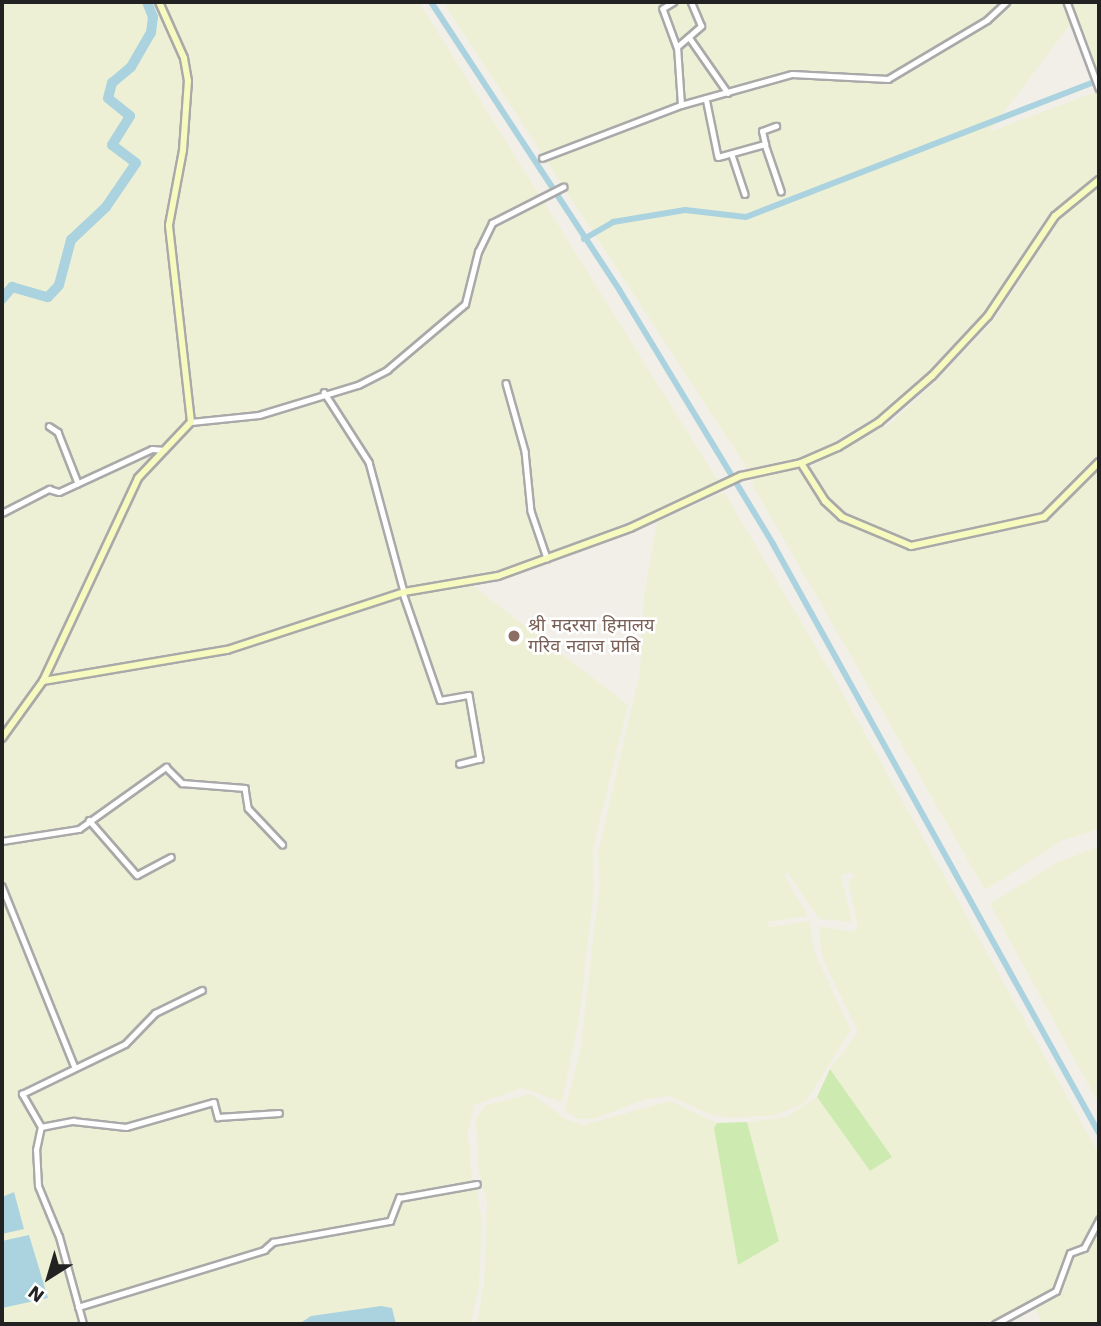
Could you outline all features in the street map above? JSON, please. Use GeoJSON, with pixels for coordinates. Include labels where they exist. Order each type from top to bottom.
{"type":"FeatureCollection","features":[{"type":"Feature","properties":{"kind":"street"},"geometry":{"type":"LineString","coordinates":[[159,2],[184,58],[188,81],[183,150],[169,225],[191,422]]}},
{"type":"Feature","properties":{"kind":"street"},"geometry":{"type":"LineString","coordinates":[[674,2],[663,9],[677,47],[681,105]]}},
{"type":"Feature","properties":{"kind":"street"},"geometry":{"type":"LineString","coordinates":[[677,47],[701,26],[691,2]]}},
{"type":"Feature","properties":{"kind":"street"},"geometry":{"type":"LineString","coordinates":[[542,158],[681,105],[792,74],[888,79],[987,20],[1006,2]]}},
{"type":"Feature","properties":{"kind":"street"},"geometry":{"type":"LineString","coordinates":[[1067,2],[1099,87]]}},
{"type":"Feature","properties":{"kind":"street"},"geometry":{"type":"LineString","coordinates":[[689,37],[728,93]]}},
{"type":"Feature","properties":{"kind":"street"},"geometry":{"type":"LineString","coordinates":[[706,98],[716,154],[720,158],[765,144]]}},
{"type":"Feature","properties":{"kind":"street"},"geometry":{"type":"LineString","coordinates":[[776,126],[762,131],[781,191]]}},
{"type":"Feature","properties":{"kind":"street"},"geometry":{"type":"LineString","coordinates":[[732,155],[746,194]]}},
{"type":"Feature","properties":{"kind":"street"},"geometry":{"type":"LineString","coordinates":[[43,681],[227,650],[404,592],[472,583],[547,558],[724,486],[741,476],[801,463],[857,437],[903,404],[988,316],[1055,216],[1099,180]]}},
{"type":"Feature","properties":{"kind":"street"},"geometry":{"type":"LineString","coordinates":[[2,738],[43,681],[138,478],[191,422],[259,415],[324,393],[358,385],[387,370],[465,304],[478,252],[492,223],[561,188]]}},
{"type":"Feature","properties":{"kind":"street"},"geometry":{"type":"LineString","coordinates":[[506,383],[525,451],[531,511],[547,558]]}},
{"type":"Feature","properties":{"kind":"street"},"geometry":{"type":"LineString","coordinates":[[324,393],[369,463],[404,592],[440,700],[469,695],[480,758],[460,764]]}},
{"type":"Feature","properties":{"kind":"street"},"geometry":{"type":"LineString","coordinates":[[49,426],[58,432],[78,482]]}},
{"type":"Feature","properties":{"kind":"street"},"geometry":{"type":"LineString","coordinates":[[2,513],[49,489],[59,492],[152,449],[164,450]]}},
{"type":"Feature","properties":{"kind":"street"},"geometry":{"type":"LineString","coordinates":[[801,463],[825,501],[842,517],[911,546],[1044,517],[1099,462]]}},
{"type":"Feature","properties":{"kind":"street"},"geometry":{"type":"LineString","coordinates":[[2,841],[79,829],[166,767],[182,783],[245,788],[248,808],[282,844]]}},
{"type":"Feature","properties":{"kind":"street"},"geometry":{"type":"LineString","coordinates":[[89,820],[136,875],[171,856]]}},
{"type":"Feature","properties":{"kind":"street"},"geometry":{"type":"LineString","coordinates":[[2,886],[75,1068]]}},
{"type":"Feature","properties":{"kind":"street"},"geometry":{"type":"LineString","coordinates":[[83,1324],[59,1237],[38,1186],[36,1150],[41,1127],[22,1094],[125,1044],[155,1013],[202,990]]}},
{"type":"Feature","properties":{"kind":"street"},"geometry":{"type":"LineString","coordinates":[[41,1127],[73,1121],[126,1126],[215,1102],[218,1117],[279,1113]]}},
{"type":"Feature","properties":{"kind":"street"},"geometry":{"type":"LineString","coordinates":[[78,1307],[264,1250],[273,1242],[390,1221],[399,1198],[477,1184]]}},
{"type":"Feature","properties":{"kind":"street"},"geometry":{"type":"LineString","coordinates":[[995,1324],[1056,1291],[1070,1254],[1084,1248],[1099,1220]]}},
{"type":"Feature","properties":{"kind":"green space"},"geometry":{"type":"Polygon","coordinates":[[[2,2],[419,2],[720,484],[530,562],[468,582],[628,705],[593,849],[594,889],[579,1020],[562,1102],[522,1088],[474,1105],[468,1133],[472,1181],[395,1195],[389,1218],[268,1242],[258,1250],[83,1302],[74,1306],[78,1324],[2,1324],[2,2]]]}},
{"type":"Feature","properties":{"kind":"green space"},"geometry":{"type":"Polygon","coordinates":[[[443,2],[1099,2],[1099,75],[1075,18],[989,132],[1098,91],[1099,176],[1046,218],[984,316],[898,404],[810,456],[748,470],[443,2]]]}},
{"type":"Feature","properties":{"kind":"green space"},"geometry":{"type":"Polygon","coordinates":[[[1099,185],[1099,458],[1041,516],[909,544],[842,512],[818,487],[808,468],[892,422],[936,381],[994,320],[1063,214],[1099,185]]]}},
{"type":"Feature","properties":{"kind":"green space"},"geometry":{"type":"Polygon","coordinates":[[[800,468],[843,519],[911,548],[1037,522],[1053,516],[1099,468],[1099,829],[1061,841],[985,890],[752,484],[753,479],[800,468]]]}},
{"type":"Feature","properties":{"kind":"green space"},"geometry":{"type":"Polygon","coordinates":[[[724,492],[829,669],[1099,1154],[1099,1215],[1086,1242],[1066,1256],[1054,1290],[1001,1321],[477,1324],[484,1282],[487,1205],[478,1168],[476,1119],[486,1105],[531,1094],[566,1119],[584,1125],[670,1101],[717,1123],[738,1264],[779,1241],[747,1122],[786,1117],[817,1097],[870,1171],[892,1157],[830,1069],[858,1032],[821,955],[819,926],[852,932],[858,928],[848,880],[856,877],[850,872],[841,876],[852,922],[819,919],[787,872],[784,875],[808,916],[768,922],[769,927],[810,921],[814,951],[851,1030],[805,1103],[776,1115],[730,1118],[709,1114],[670,1096],[646,1099],[593,1119],[579,1119],[564,1111],[580,1053],[599,888],[598,852],[640,672],[644,595],[657,522],[724,492]]]}},
{"type":"Feature","properties":{"kind":"green space"},"geometry":{"type":"Polygon","coordinates":[[[1099,846],[1099,1104],[990,904],[1056,863],[1099,846]]]}},
{"type":"Feature","properties":{"kind":"green space"},"geometry":{"type":"Polygon","coordinates":[[[830,1069],[892,1157],[870,1171],[817,1097],[830,1069]]]}},
{"type":"Feature","properties":{"kind":"green space"},"geometry":{"type":"Polygon","coordinates":[[[747,1122],[779,1241],[738,1265],[714,1128],[717,1123],[747,1122]]]}},
{"type":"Feature","properties":{"kind":"green space"},"geometry":{"type":"Polygon","coordinates":[[[476,1186],[482,1221],[479,1285],[471,1324],[87,1324],[83,1310],[95,1305],[263,1255],[273,1245],[393,1222],[402,1200],[476,1186]]]}},
{"type":"Feature","properties":{"kind":"green space"},"geometry":{"type":"Polygon","coordinates":[[[1099,1225],[1099,1324],[1042,1324],[1035,1308],[1061,1289],[1072,1255],[1090,1245],[1099,1225]]]}},
{"type":"Feature","properties":{"kind":"water"},"geometry":{"type":"Polygon","coordinates":[[[14,1192],[24,1229],[2,1234],[2,1197],[14,1192]]]}},
{"type":"Feature","properties":{"kind":"water"},"geometry":{"type":"Polygon","coordinates":[[[29,1235],[48,1298],[2,1308],[2,1241],[29,1235]]]}},
{"type":"Feature","properties":{"kind":"water"},"geometry":{"type":"Polygon","coordinates":[[[381,1306],[392,1308],[396,1324],[299,1324],[311,1316],[381,1306]]]}},
{"type":"Feature","properties":{"kind":"waterway"},"geometry":{"type":"LineString","coordinates":[[2,299],[12,287],[48,297],[59,285],[71,240],[106,207],[136,163],[112,145],[130,116],[108,98],[112,83],[131,67],[151,33],[153,17],[147,2]]}},
{"type":"Feature","properties":{"kind":"waterway"},"geometry":{"type":"LineString","coordinates":[[431,2],[620,291],[773,544],[1099,1133]]}},
{"type":"Feature","properties":{"kind":"waterway"},"geometry":{"type":"LineString","coordinates":[[584,239],[613,222],[685,210],[746,217],[1099,80]]}},
{"type":"Feature","properties":{"kind":"place","name":"श्री मदरसा हिमालय गरिव नवाज प्राबि"},"geometry":{"type":"Point","coordinates":[514,636]}}]}
